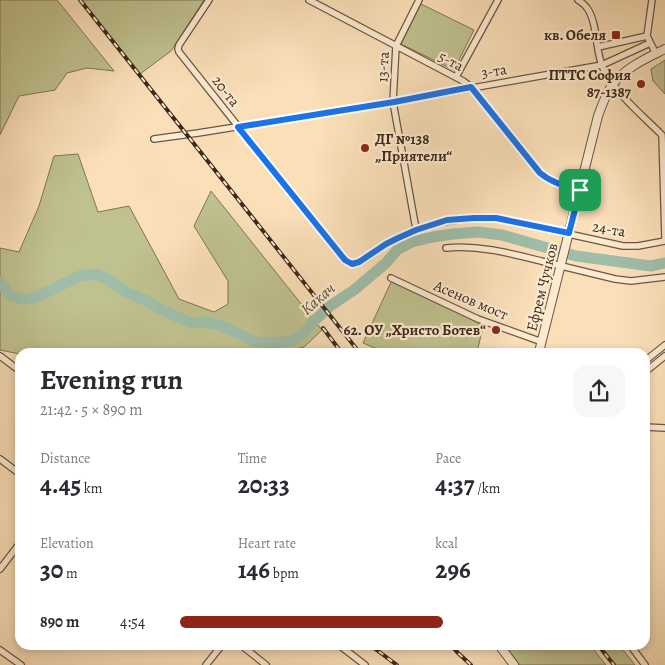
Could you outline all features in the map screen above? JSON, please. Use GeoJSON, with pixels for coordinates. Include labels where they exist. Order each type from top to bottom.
{"type":"FeatureCollection","features":[{"type":"Feature","properties":{"kind":"street","name":"20-та"},"geometry":{"type":"LineString","coordinates":[[209,0],[178,49],[345,260],[352,264]]}},
{"type":"Feature","properties":{"kind":"street","name":"5-та"},"geometry":{"type":"LineString","coordinates":[[309,0],[456,77],[471,87],[540,173],[548,180],[580,190]]}},
{"type":"Feature","properties":{"kind":"street","name":"13-та"},"geometry":{"type":"LineString","coordinates":[[416,230],[394,102],[396,46],[419,0]]}},
{"type":"Feature","properties":{"kind":"street"},"geometry":{"type":"LineString","coordinates":[[456,77],[498,0]]}},
{"type":"Feature","properties":{"kind":"street"},"geometry":{"type":"LineString","coordinates":[[578,0],[591,16],[602,65],[612,84],[663,135],[665,240]]}},
{"type":"Feature","properties":{"kind":"street"},"geometry":{"type":"LineString","coordinates":[[652,0],[647,36],[656,54]]}},
{"type":"Feature","properties":{"kind":"street"},"geometry":{"type":"LineString","coordinates":[[598,46],[647,36]]}},
{"type":"Feature","properties":{"kind":"street","name":"3-та"},"geometry":{"type":"LineString","coordinates":[[154,140],[394,102],[602,65],[650,43]]}},
{"type":"Feature","properties":{"kind":"street"},"geometry":{"type":"LineString","coordinates":[[612,84],[633,67],[665,49]]}},
{"type":"Feature","properties":{"kind":"street","name":"Ефрем Чучков"},"geometry":{"type":"LineString","coordinates":[[540,348],[598,116],[612,84]]}},
{"type":"Feature","properties":{"kind":"street","name":"24-та"},"geometry":{"type":"LineString","coordinates":[[352,264],[359,262],[386,244],[416,230],[447,220],[496,218],[568,236],[623,246],[638,246],[665,240]]}},
{"type":"Feature","properties":{"kind":"street"},"geometry":{"type":"LineString","coordinates":[[446,248],[486,248],[562,262],[615,279],[631,281],[665,277]]}},
{"type":"Feature","properties":{"kind":"street","name":"Асенов мост"},"geometry":{"type":"LineString","coordinates":[[392,278],[478,319],[542,342]]}},
{"type":"Feature","properties":{"kind":"street"},"geometry":{"type":"LineString","coordinates":[[650,357],[665,345]]}},
{"type":"Feature","properties":{"kind":"street"},"geometry":{"type":"LineString","coordinates":[[0,356],[15,367]]}},
{"type":"Feature","properties":{"kind":"street"},"geometry":{"type":"LineString","coordinates":[[650,368],[665,356]]}},
{"type":"Feature","properties":{"kind":"street"},"geometry":{"type":"LineString","coordinates":[[650,427],[665,428]]}},
{"type":"Feature","properties":{"kind":"street"},"geometry":{"type":"LineString","coordinates":[[0,458],[15,470]]}},
{"type":"Feature","properties":{"kind":"street"},"geometry":{"type":"LineString","coordinates":[[0,569],[15,550]]}},
{"type":"Feature","properties":{"kind":"street"},"geometry":{"type":"LineString","coordinates":[[0,650],[21,665]]}},
{"type":"Feature","properties":{"kind":"street"},"geometry":{"type":"LineString","coordinates":[[206,665],[218,650]]}},
{"type":"Feature","properties":{"kind":"street"},"geometry":{"type":"LineString","coordinates":[[248,650],[266,665]]}},
{"type":"Feature","properties":{"kind":"street"},"geometry":{"type":"LineString","coordinates":[[345,650],[365,665]]}},
{"type":"Feature","properties":{"kind":"street"},"geometry":{"type":"LineString","coordinates":[[503,650],[514,665]]}},
{"type":"Feature","properties":{"kind":"street"},"geometry":{"type":"LineString","coordinates":[[634,650],[645,665]]}},
{"type":"Feature","properties":{"kind":"green space"},"geometry":{"type":"Polygon","coordinates":[[[0,0],[57,0],[114,71],[87,68],[67,73],[55,90],[19,96],[0,135],[0,0]]]}},
{"type":"Feature","properties":{"kind":"green space"},"geometry":{"type":"Polygon","coordinates":[[[82,0],[204,0],[171,51],[140,74],[82,0]]]}},
{"type":"Feature","properties":{"kind":"green space"},"geometry":{"type":"Polygon","coordinates":[[[421,4],[474,30],[454,70],[401,44],[421,4]]]}},
{"type":"Feature","properties":{"kind":"green space"},"geometry":{"type":"Polygon","coordinates":[[[665,60],[665,94],[653,81],[651,69],[665,60]]]}},
{"type":"Feature","properties":{"kind":"green space"},"geometry":{"type":"Polygon","coordinates":[[[78,154],[98,212],[129,206],[179,299],[214,312],[228,304],[228,281],[194,226],[211,191],[322,330],[304,347],[300,348],[15,348],[15,353],[0,350],[0,248],[19,252],[39,206],[54,156],[78,154]]]}},
{"type":"Feature","properties":{"kind":"green space"},"geometry":{"type":"Polygon","coordinates":[[[392,280],[484,323],[478,348],[375,348],[363,343],[392,280]]]}},
{"type":"Feature","properties":{"kind":"green space"},"geometry":{"type":"Polygon","coordinates":[[[508,650],[594,650],[606,665],[520,665],[508,650]]]}},
{"type":"Feature","properties":{"kind":"green space"},"geometry":{"type":"Polygon","coordinates":[[[603,650],[623,650],[635,665],[616,665],[603,650]]]}},
{"type":"Feature","properties":{"kind":"waterway","name":"Какач"},"geometry":{"type":"LineString","coordinates":[[0,282],[10,295],[21,299],[32,299],[80,276],[94,274],[106,278],[126,292],[192,323],[205,322],[220,325],[256,342],[276,343],[293,340],[304,333],[330,306],[354,290],[386,263],[397,250],[412,242],[433,237],[478,232],[502,235],[576,256],[651,266],[665,263]]}},
{"type":"Feature","properties":{"kind":"railway"},"geometry":{"type":"LineString","coordinates":[[80,0],[356,348]]}},
{"type":"Feature","properties":{"kind":"railway"},"geometry":{"type":"LineString","coordinates":[[323,328],[338,348]]}},
{"type":"Feature","properties":{"kind":"railway"},"geometry":{"type":"LineString","coordinates":[[377,650],[397,665]]}},
{"type":"Feature","properties":{"kind":"railway"},"geometry":{"type":"LineString","coordinates":[[455,650],[471,665]]}},
{"type":"Feature","properties":{"kind":"railway"},"geometry":{"type":"LineString","coordinates":[[602,650],[614,665]]}},
{"type":"Feature","properties":{"kind":"place","name":"кв. Обеля"},"geometry":{"type":"Point","coordinates":[616,35]}},
{"type":"Feature","properties":{"kind":"place","name":"ПТТС София 87-1387"},"geometry":{"type":"Point","coordinates":[641,84]}},
{"type":"Feature","properties":{"kind":"place","name":"ДГ №138 „Приятели“"},"geometry":{"type":"Point","coordinates":[365,148]}},
{"type":"Feature","properties":{"kind":"place","name":"62. ОУ „Христо Ботев“"},"geometry":{"type":"Point","coordinates":[496,330]}},
{"type":"Feature","properties":{"kind":"route"},"geometry":{"type":"LineString","coordinates":[[471,87],[540,173],[548,180],[580,190],[569,233],[496,218],[447,220],[398,238],[356,264],[352,264],[345,260],[238,127],[394,102],[471,87]]}}]}
